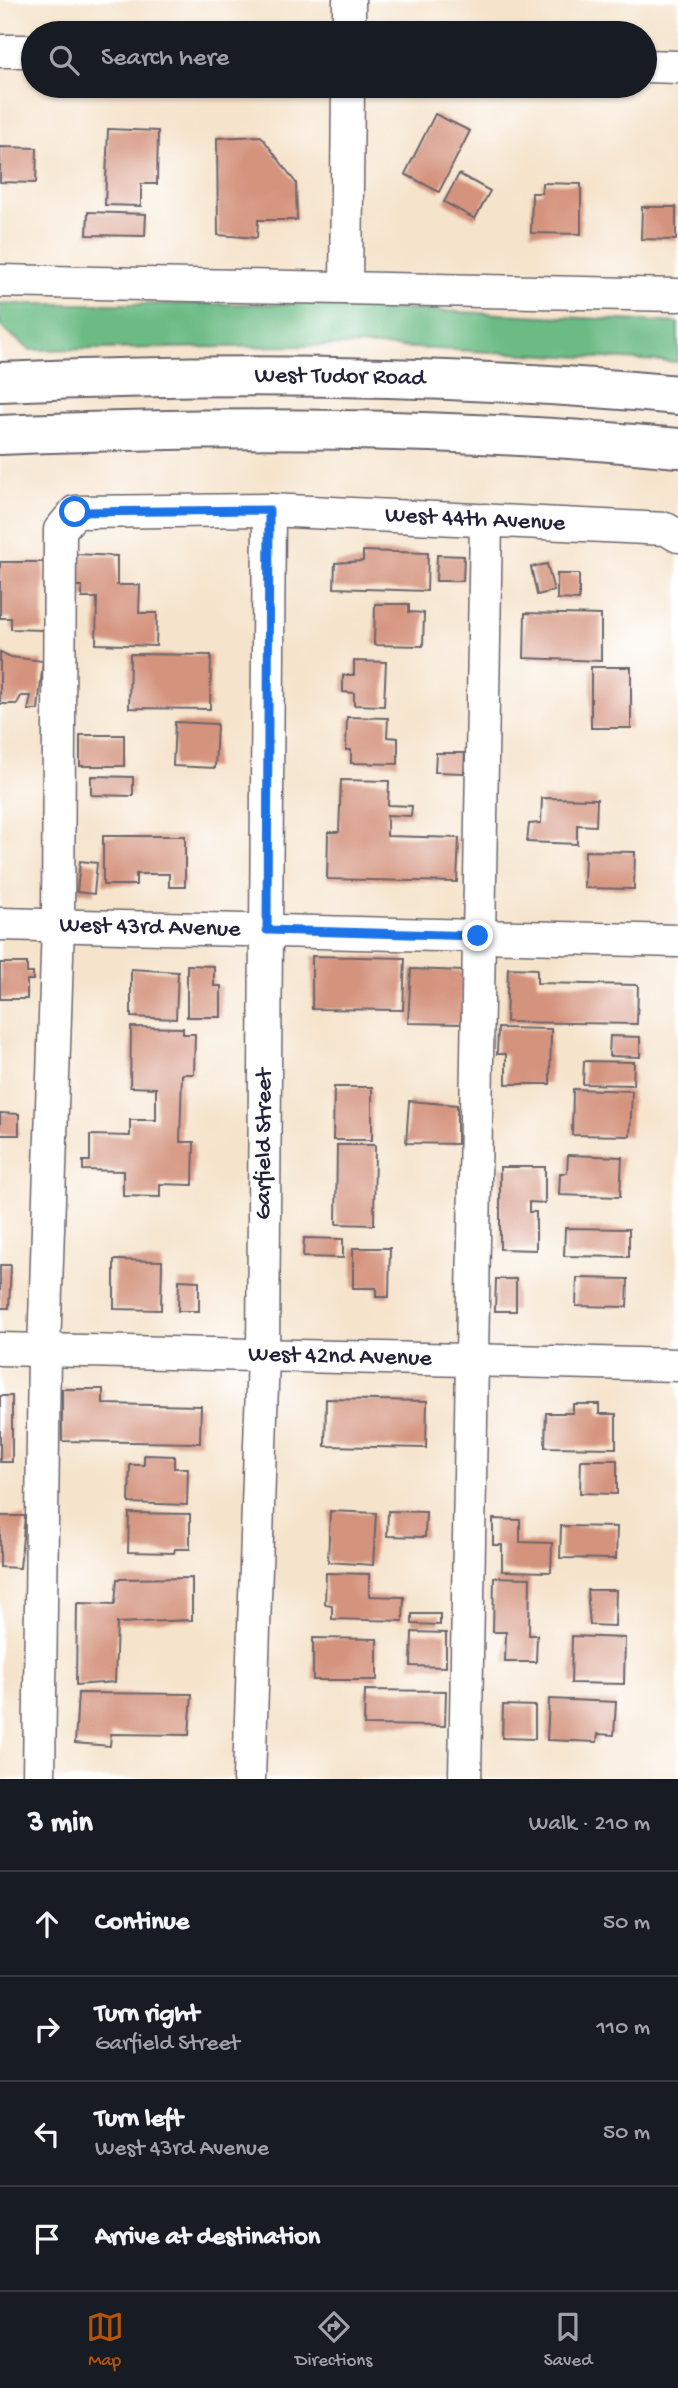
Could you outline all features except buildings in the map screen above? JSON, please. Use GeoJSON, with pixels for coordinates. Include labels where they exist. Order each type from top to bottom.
{"type":"FeatureCollection","features":[{"type":"Feature","properties":{"kind":"main road","name":"West Tudor Road"},"geometry":{"type":"LineString","coordinates":[[0,382],[236,375],[330,376],[466,379],[678,395]]}},
{"type":"Feature","properties":{"kind":"main road"},"geometry":{"type":"LineString","coordinates":[[0,435],[208,430],[434,432],[678,448]]}},
{"type":"Feature","properties":{"kind":"street"},"geometry":{"type":"LineString","coordinates":[[349,0],[349,21]]}},
{"type":"Feature","properties":{"kind":"street"},"geometry":{"type":"LineString","coordinates":[[0,51],[21,51]]}},
{"type":"Feature","properties":{"kind":"street"},"geometry":{"type":"LineString","coordinates":[[657,66],[678,67]]}},
{"type":"Feature","properties":{"kind":"street"},"geometry":{"type":"LineString","coordinates":[[346,288],[348,98]]}},
{"type":"Feature","properties":{"kind":"street"},"geometry":{"type":"LineString","coordinates":[[0,281],[678,295]]}},
{"type":"Feature","properties":{"kind":"street","name":"West 44th Avenue"},"geometry":{"type":"LineString","coordinates":[[58,925],[60,530],[75,512],[269,510],[666,529],[678,536]]}},
{"type":"Feature","properties":{"kind":"street","name":"Garfield Street"},"geometry":{"type":"LineString","coordinates":[[248,1779],[263,1355],[269,510]]}},
{"type":"Feature","properties":{"kind":"street"},"geometry":{"type":"LineString","coordinates":[[465,1779],[486,520]]}},
{"type":"Feature","properties":{"kind":"street","name":"West 43rd Avenue"},"geometry":{"type":"LineString","coordinates":[[0,923],[678,941]]}},
{"type":"Feature","properties":{"kind":"street"},"geometry":{"type":"LineString","coordinates":[[39,1779],[44,1350],[58,925]]}},
{"type":"Feature","properties":{"kind":"street","name":"West 42nd Avenue"},"geometry":{"type":"LineString","coordinates":[[0,1349],[678,1365]]}},
{"type":"Feature","properties":{"kind":"green space"},"geometry":{"type":"Polygon","coordinates":[[[0,304],[306,304],[678,323],[678,362],[359,345],[30,350],[0,326],[0,304]]]}},
{"type":"Feature","properties":{"kind":"route"},"geometry":{"type":"LineString","coordinates":[[75,512],[269,510],[271,581],[267,930],[478,936]]}}]}
